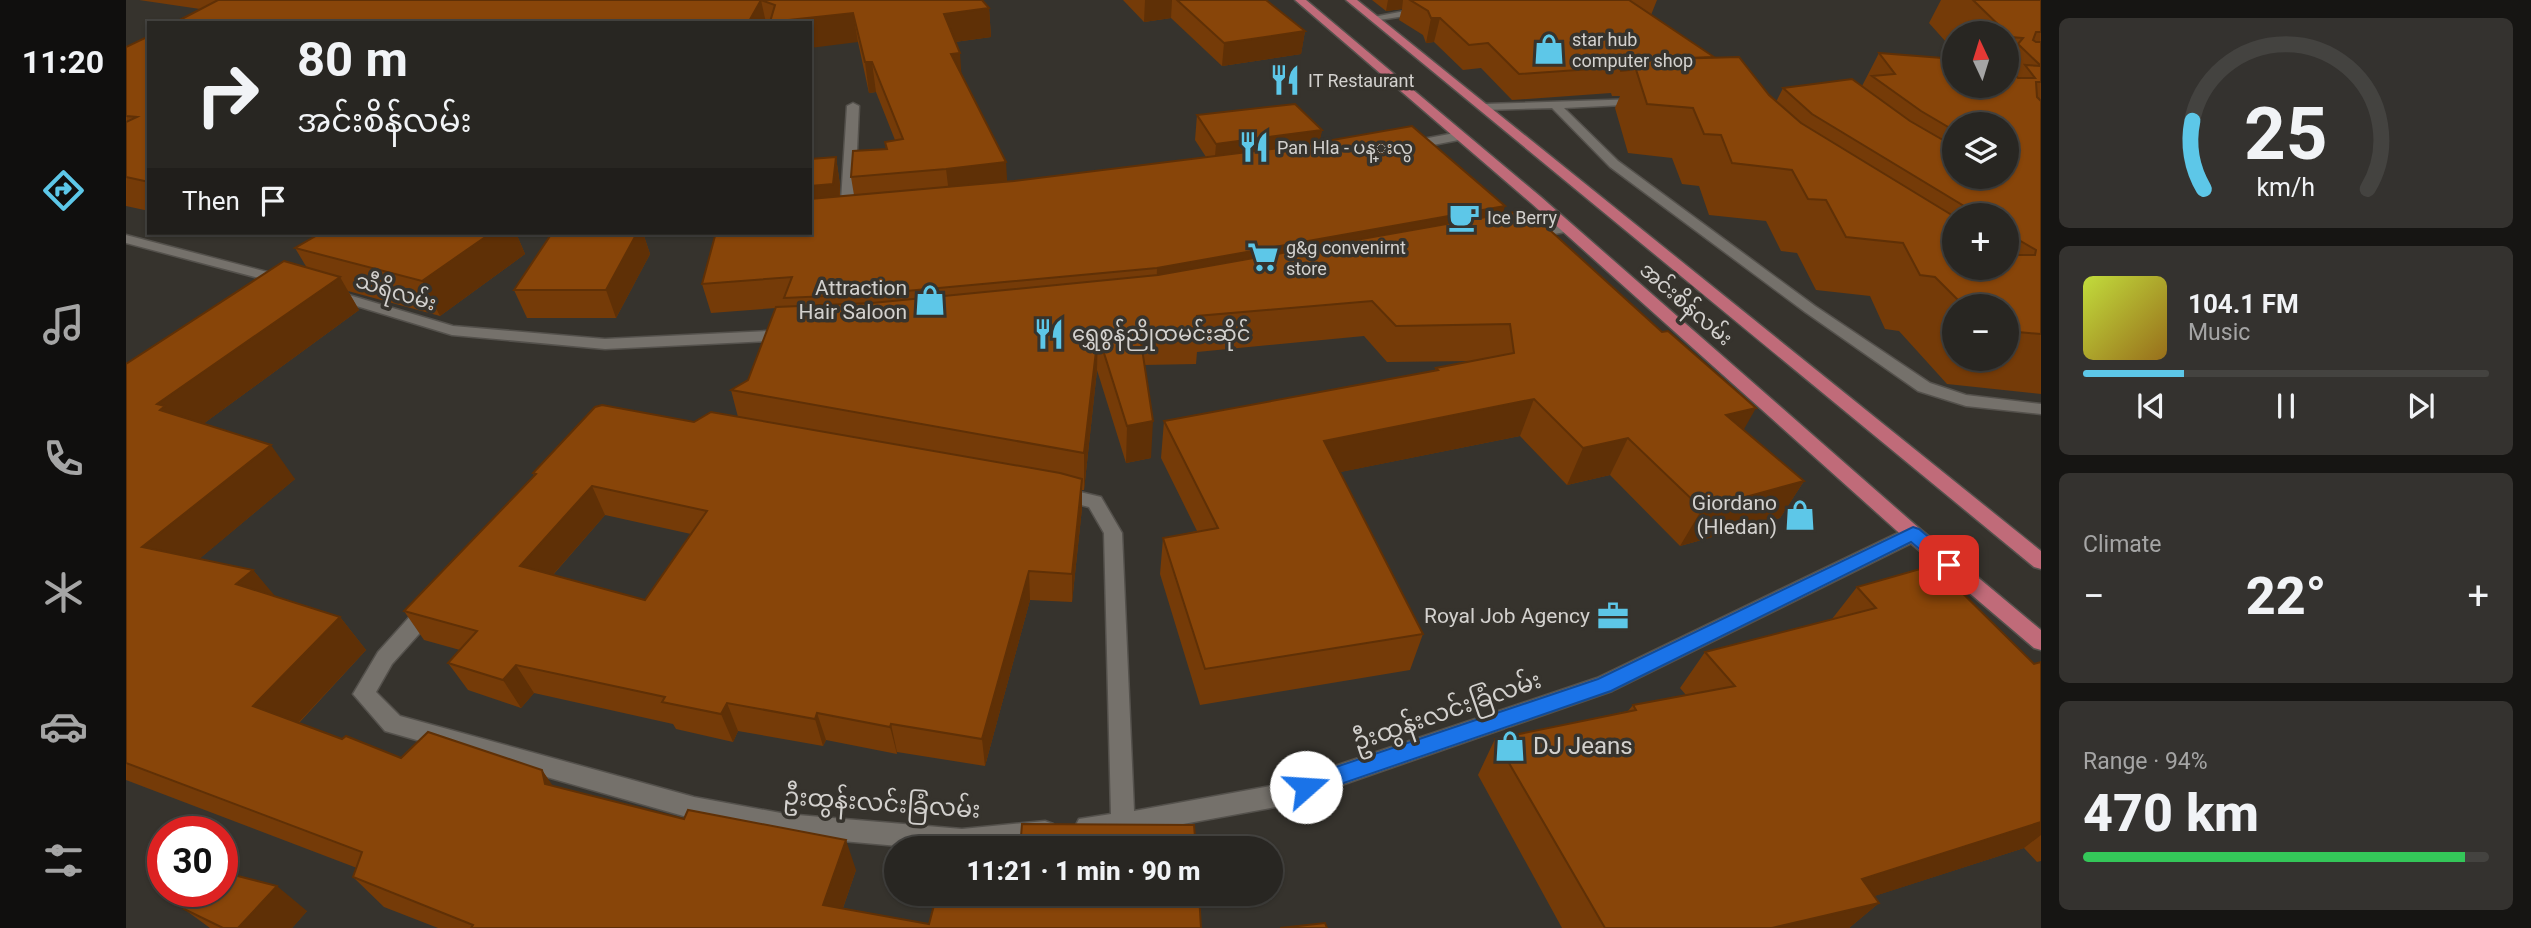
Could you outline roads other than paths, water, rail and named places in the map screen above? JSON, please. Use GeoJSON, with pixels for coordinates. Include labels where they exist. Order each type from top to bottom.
{"type":"FeatureCollection","features":[{"type":"Feature","properties":{"kind":"main road","name":"အင်းစိန်လမ်း"},"geometry":{"type":"LineString","coordinates":[[1300,0],[1566,228],[1913,534],[2041,642]]}},
{"type":"Feature","properties":{"kind":"main road","name":"အင်းစိန်လမ်း"},"geometry":{"type":"LineString","coordinates":[[1350,0],[1485,107],[2041,562]]}},
{"type":"Feature","properties":{"kind":"street"},"geometry":{"type":"LineString","coordinates":[[1373,18],[1437,9]]}},
{"type":"Feature","properties":{"kind":"street"},"geometry":{"type":"LineString","coordinates":[[1485,107],[1646,101]]}},
{"type":"Feature","properties":{"kind":"street"},"geometry":{"type":"LineString","coordinates":[[1555,105],[1614,164],[1810,309],[1924,387],[1945,397],[1997,406],[2041,409]]}},
{"type":"Feature","properties":{"kind":"street"},"geometry":{"type":"LineString","coordinates":[[847,217],[853,106]]}},
{"type":"Feature","properties":{"kind":"street"},"geometry":{"type":"LineString","coordinates":[[1393,149],[1460,136]]}},
{"type":"Feature","properties":{"kind":"street"},"geometry":{"type":"LineString","coordinates":[[1511,238],[1566,228]]}},
{"type":"Feature","properties":{"kind":"street"},"geometry":{"type":"LineString","coordinates":[[127,241],[297,284],[277,298]]}},
{"type":"Feature","properties":{"kind":"street","name":"သီရိလမ်း"},"geometry":{"type":"LineString","coordinates":[[323,292],[452,330],[606,344],[810,334]]}},
{"type":"Feature","properties":{"kind":"street"},"geometry":{"type":"LineString","coordinates":[[1034,488],[1095,502],[1113,533],[1123,824]]}},
{"type":"Feature","properties":{"kind":"street","name":"ဦးထွန်းလင်းခြံလမ်း"},"geometry":{"type":"LineString","coordinates":[[440,597],[385,658],[364,694],[393,724],[694,808],[786,825],[962,840],[1123,824],[1280,795],[1604,685],[1913,534]]}},
{"type":"Feature","properties":{"kind":"place","name":"star hub computer shop"},"geometry":{"type":"Point","coordinates":[1549,49]}},
{"type":"Feature","properties":{"kind":"place","name":"IT Restaurant"},"geometry":{"type":"Point","coordinates":[1285,80]}},
{"type":"Feature","properties":{"kind":"place","name":"Pan Hla - ပန္းလွ"},"geometry":{"type":"Point","coordinates":[1254,147]}},
{"type":"Feature","properties":{"kind":"place","name":"Ice Berry"},"geometry":{"type":"Point","coordinates":[1464,217]}},
{"type":"Feature","properties":{"kind":"place","name":"g&g convenirnt store"},"geometry":{"type":"Point","coordinates":[1263,257]}},
{"type":"Feature","properties":{"kind":"place","name":"Attraction Hair Saloon"},"geometry":{"type":"Point","coordinates":[930,300]}},
{"type":"Feature","properties":{"kind":"place","name":"ရွှေစွန်ညိုထမင်းဆိုင်"},"geometry":{"type":"Point","coordinates":[1049,334]}},
{"type":"Feature","properties":{"kind":"place","name":"Giordano (Hledan)"},"geometry":{"type":"Point","coordinates":[1800,515]}},
{"type":"Feature","properties":{"kind":"place","name":"Royal Job Agency"},"geometry":{"type":"Point","coordinates":[1613,616]}},
{"type":"Feature","properties":{"kind":"place","name":"DJ Jeans"},"geometry":{"type":"Point","coordinates":[1510,746]}}]}
